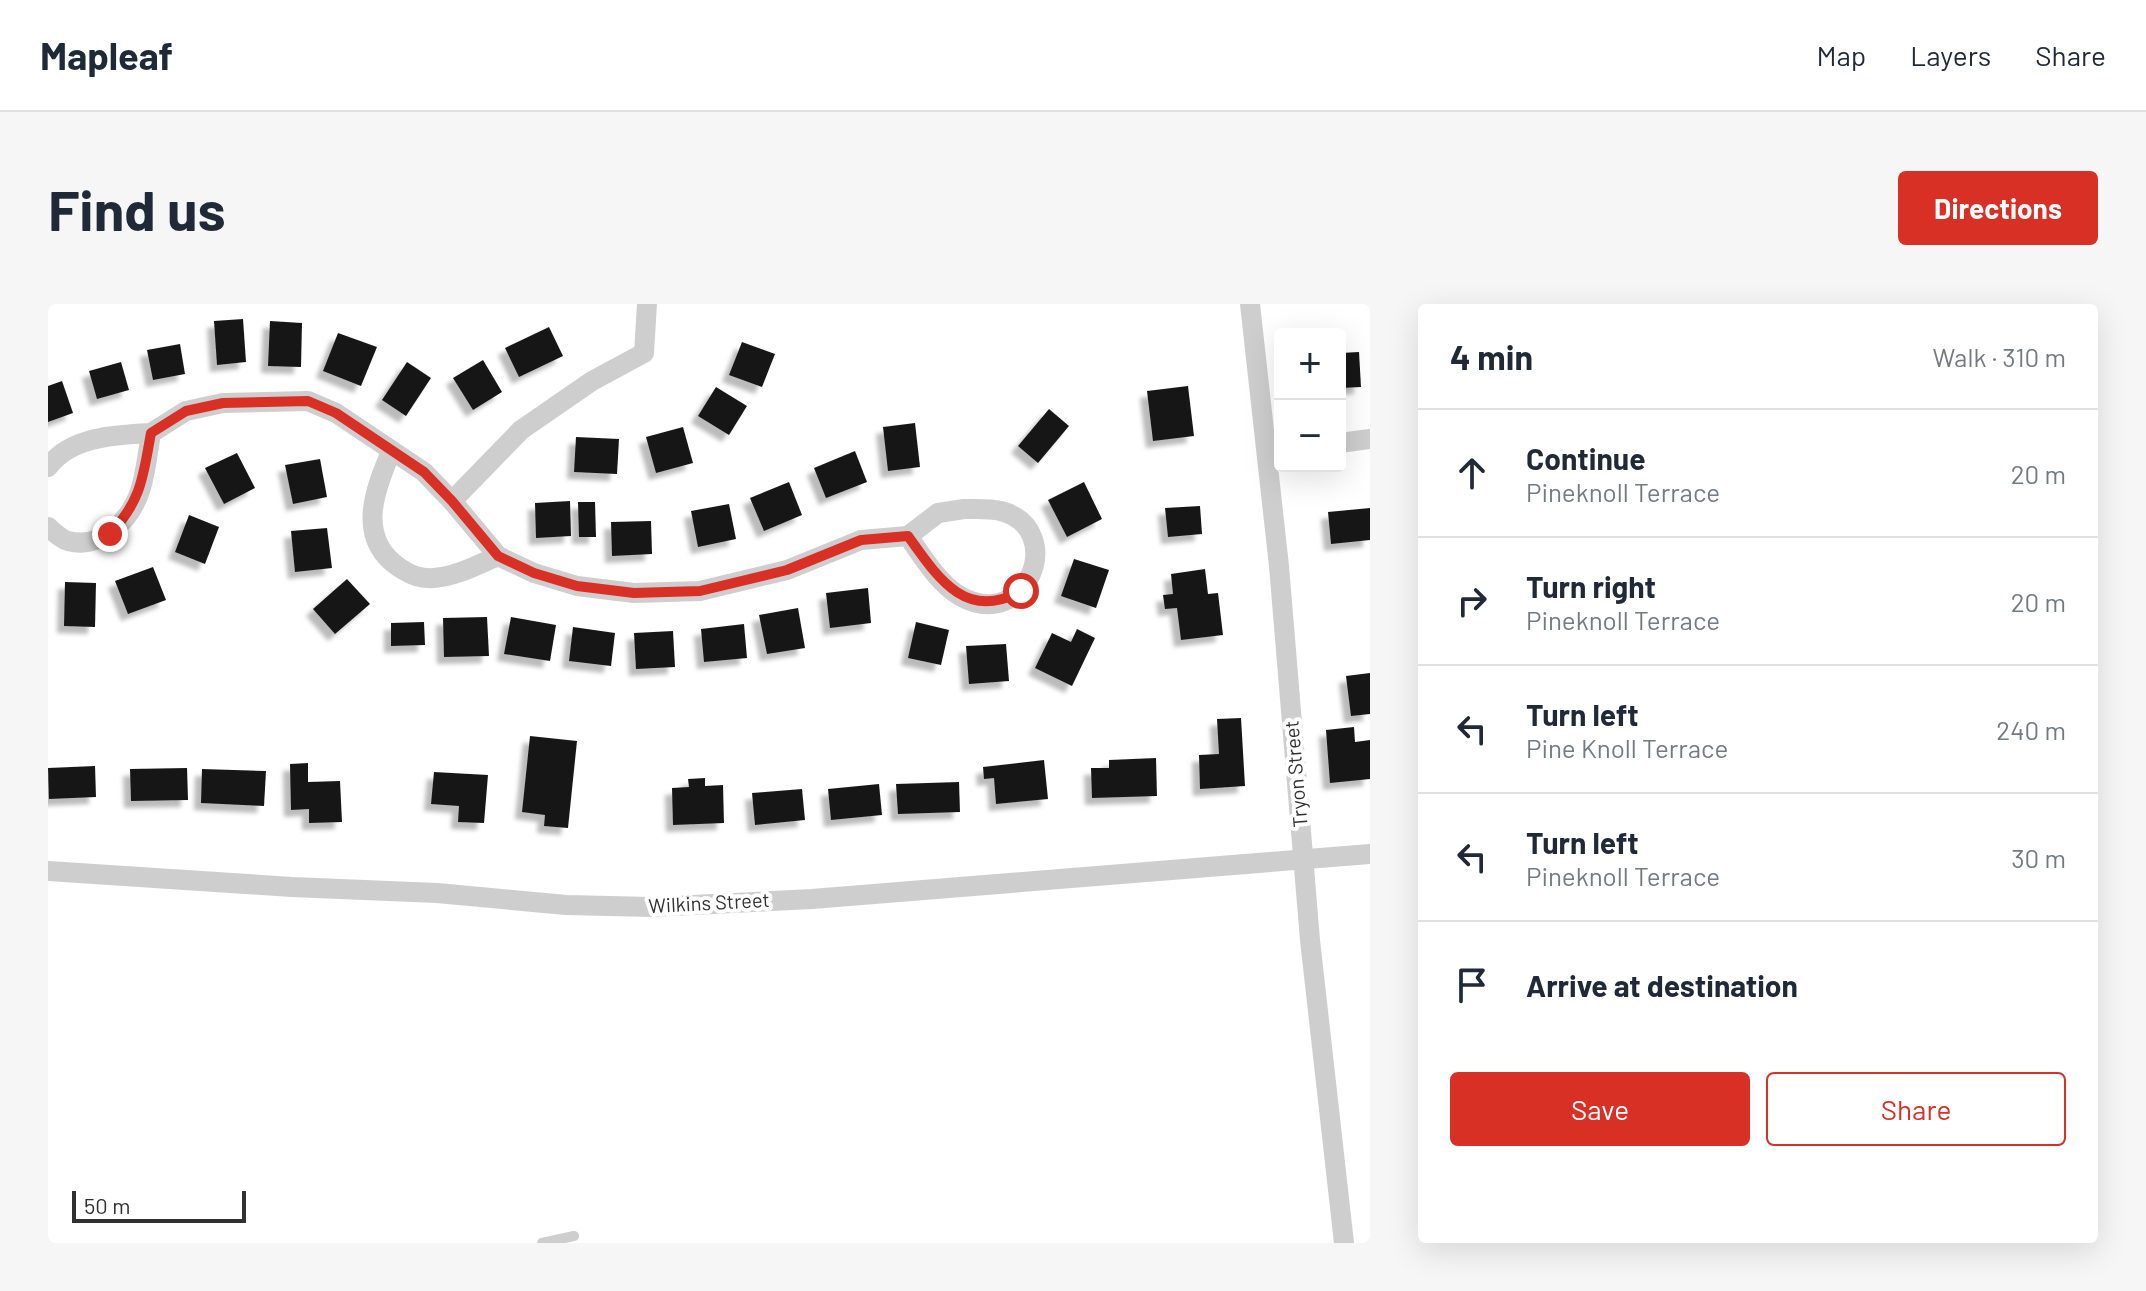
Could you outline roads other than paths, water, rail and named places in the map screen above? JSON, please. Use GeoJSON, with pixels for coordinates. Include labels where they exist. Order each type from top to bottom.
{"type":"FeatureCollection","features":[{"type":"Feature","properties":{"kind":"street"},"geometry":{"type":"LineString","coordinates":[[452,501],[521,430],[592,381],[644,353],[647,304]]}},
{"type":"Feature","properties":{"kind":"street","name":"Tryon Street"},"geometry":{"type":"LineString","coordinates":[[1250,304],[1273,452],[1303,861],[1344,1243]]}},
{"type":"Feature","properties":{"kind":"street"},"geometry":{"type":"LineString","coordinates":[[48,467],[55,458],[106,435],[151,433],[186,411],[223,403],[308,401],[336,413],[424,472],[498,556],[534,573],[577,586],[665,593],[700,591],[741,583],[787,570],[861,540],[908,536],[938,513],[964,509],[1001,511],[1020,521],[1033,539],[1036,562],[1031,578],[1021,591],[1003,602],[981,603],[960,596],[908,536]]}},
{"type":"Feature","properties":{"kind":"street"},"geometry":{"type":"LineString","coordinates":[[48,527],[66,541],[85,542],[110,534],[125,518],[141,490],[151,433]]}},
{"type":"Feature","properties":{"kind":"street"},"geometry":{"type":"LineString","coordinates":[[1346,442],[1370,439]]}},
{"type":"Feature","properties":{"kind":"street"},"geometry":{"type":"LineString","coordinates":[[391,452],[376,487],[373,512],[374,538],[388,560],[412,576],[434,578],[462,572],[498,556]]}},
{"type":"Feature","properties":{"kind":"street","name":"Wilkins Street"},"geometry":{"type":"LineString","coordinates":[[48,871],[437,893],[566,905],[652,907],[812,899],[1370,854]]}},
{"type":"Feature","properties":{"kind":"lane"},"geometry":{"type":"LineString","coordinates":[[542,1243],[574,1236]]}}]}
